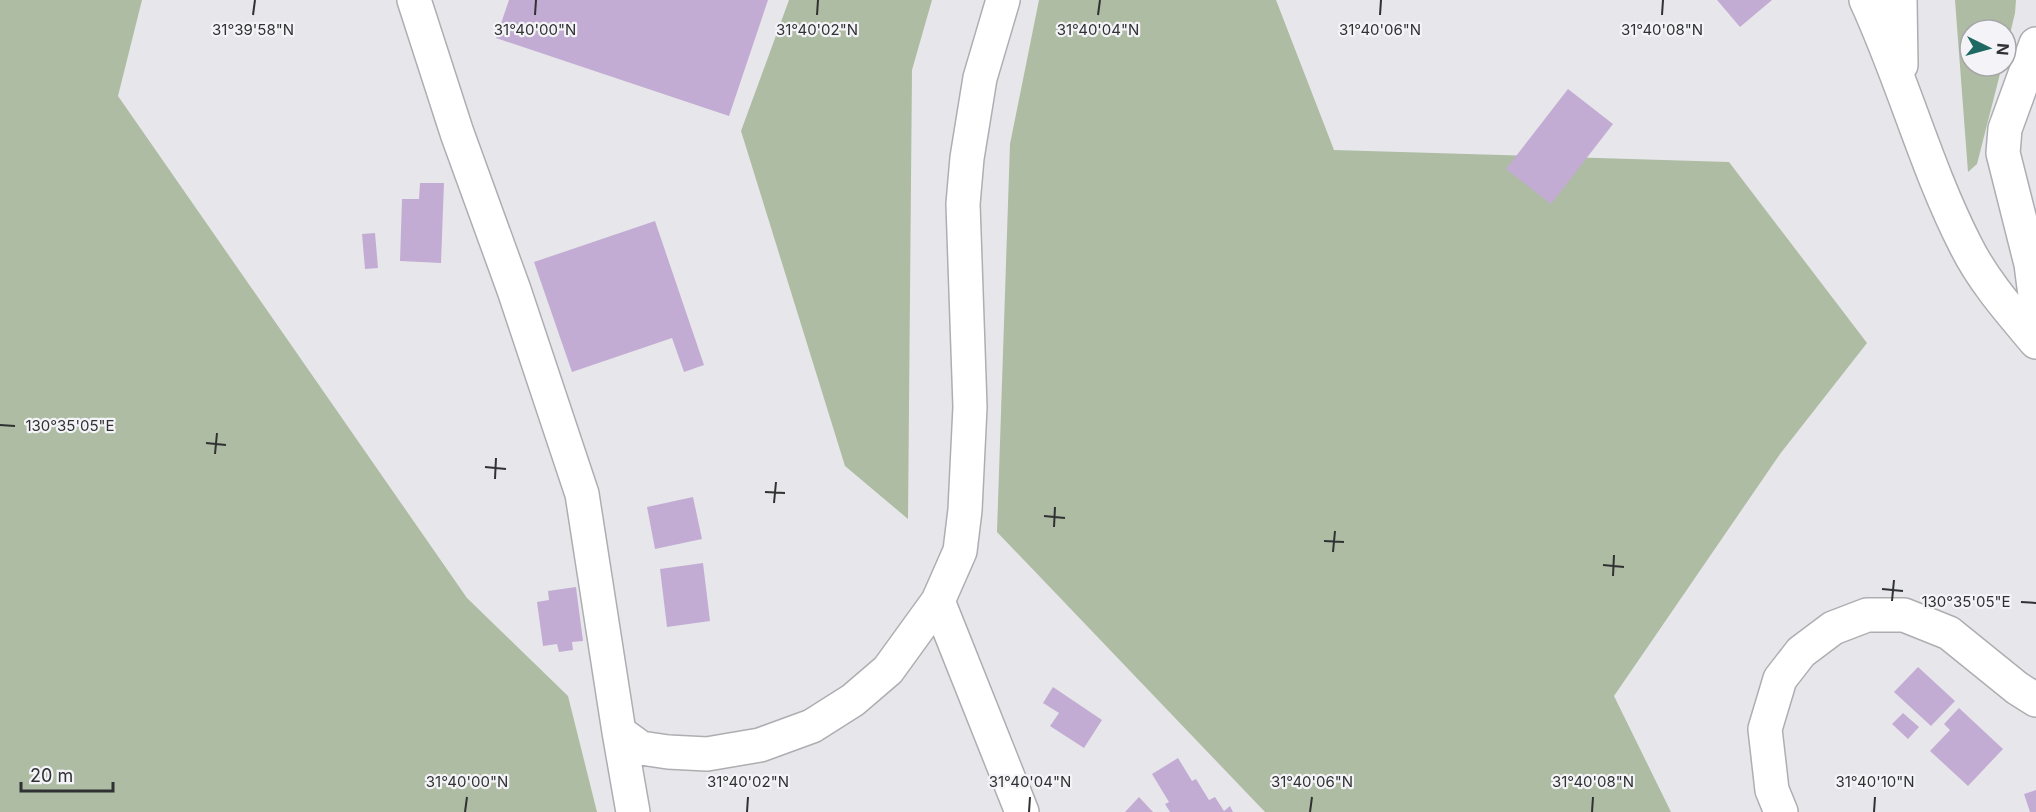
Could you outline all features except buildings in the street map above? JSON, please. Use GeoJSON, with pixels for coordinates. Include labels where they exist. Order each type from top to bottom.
{"type":"FeatureCollection","features":[{"type":"Feature","properties":{"kind":"street"},"geometry":{"type":"LineString","coordinates":[[414,0],[582,494],[633,812]]}},
{"type":"Feature","properties":{"kind":"street"},"geometry":{"type":"LineString","coordinates":[[619,732],[641,748],[707,754],[760,745],[812,726],[853,700],[888,670],[938,601],[960,551],[965,510],[970,407],[963,204],[967,158],[980,78],[1004,0]]}},
{"type":"Feature","properties":{"kind":"street"},"geometry":{"type":"LineString","coordinates":[[1866,0],[1901,82],[1928,159],[1966,247],[1995,293],[2036,342]]}},
{"type":"Feature","properties":{"kind":"street"},"geometry":{"type":"LineString","coordinates":[[1900,0],[1901,82]]}},
{"type":"Feature","properties":{"kind":"street"},"geometry":{"type":"LineString","coordinates":[[2036,44],[2005,129],[2003,153],[2031,264],[2036,303]]}},
{"type":"Feature","properties":{"kind":"street"},"geometry":{"type":"LineString","coordinates":[[938,601],[1022,812]]}},
{"type":"Feature","properties":{"kind":"street"},"geometry":{"type":"LineString","coordinates":[[1781,812],[1772,790],[1765,729],[1779,679],[1801,652],[1833,627],[1867,615],[1904,615],[1949,633],[2017,688],[2036,700]]}},
{"type":"Feature","properties":{"kind":"green space"},"geometry":{"type":"Polygon","coordinates":[[[0,0],[142,0],[118,96],[467,598],[568,696],[597,812],[0,812],[0,0]]]}},
{"type":"Feature","properties":{"kind":"green space"},"geometry":{"type":"Polygon","coordinates":[[[789,0],[932,0],[912,70],[908,519],[845,466],[741,131],[789,0]]]}},
{"type":"Feature","properties":{"kind":"green space"},"geometry":{"type":"Polygon","coordinates":[[[1039,0],[1276,0],[1334,150],[1729,162],[1867,343],[1780,454],[1614,696],[1671,812],[1265,812],[997,532],[1010,144],[1039,0]]]}},
{"type":"Feature","properties":{"kind":"green space"},"geometry":{"type":"Polygon","coordinates":[[[1955,0],[2016,0],[2014,18],[1958,18],[1958,40],[1955,0]]]}},
{"type":"Feature","properties":{"kind":"green space"},"geometry":{"type":"Polygon","coordinates":[[[1961,78],[1999,78],[1977,164],[1968,172],[1961,78]]]}}]}
